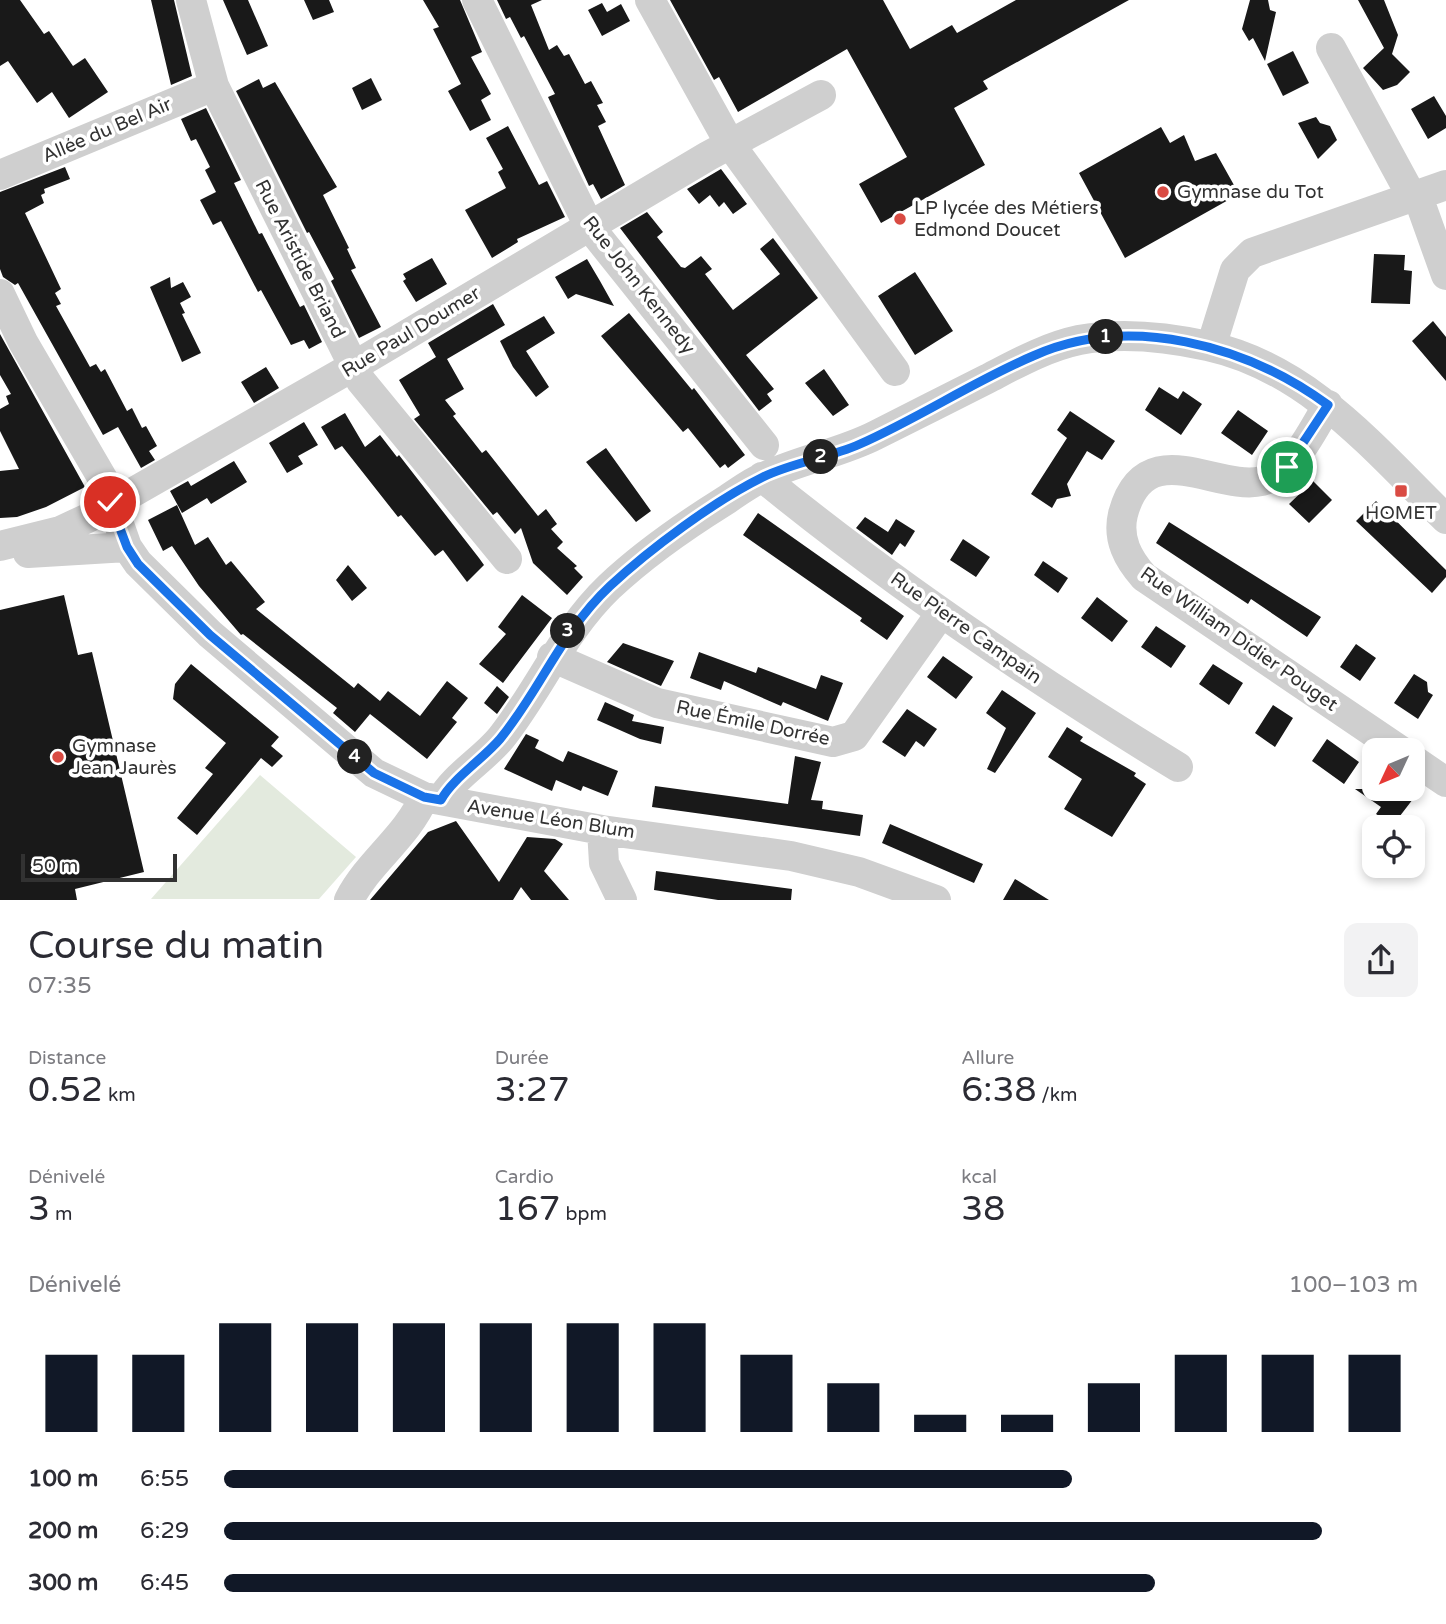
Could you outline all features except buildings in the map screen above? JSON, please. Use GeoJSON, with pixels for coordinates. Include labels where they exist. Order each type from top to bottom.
{"type":"FeatureCollection","features":[{"type":"Feature","properties":{"kind":"street","name":"Rue Aristide Briand"},"geometry":{"type":"LineString","coordinates":[[191,0],[214,86],[361,381],[507,559]]}},
{"type":"Feature","properties":{"kind":"street","name":"Rue John Kennedy"},"geometry":{"type":"LineString","coordinates":[[477,0],[589,226],[764,445]]}},
{"type":"Feature","properties":{"kind":"street"},"geometry":{"type":"LineString","coordinates":[[650,0],[719,150],[895,371]]}},
{"type":"Feature","properties":{"kind":"street"},"geometry":{"type":"LineString","coordinates":[[1331,48],[1414,195],[1446,275]]}},
{"type":"Feature","properties":{"kind":"street","name":"Allée du Bel Air"},"geometry":{"type":"LineString","coordinates":[[0,175],[214,86]]}},
{"type":"Feature","properties":{"kind":"street","name":"Rue Paul Doumer"},"geometry":{"type":"LineString","coordinates":[[0,546],[60,531],[354,366],[719,150],[821,95]]}},
{"type":"Feature","properties":{"kind":"street"},"geometry":{"type":"LineString","coordinates":[[1211,347],[1235,270],[1252,253],[1446,184]]}},
{"type":"Feature","properties":{"kind":"street"},"geometry":{"type":"LineString","coordinates":[[0,295],[23,342],[104,481],[127,547],[0,552]]}},
{"type":"Feature","properties":{"kind":"street"},"geometry":{"type":"LineString","coordinates":[[349,900],[362,878],[433,798],[467,774],[501,738],[552,657],[585,611],[672,535],[762,477],[858,445],[1034,355],[1077,341],[1119,336],[1211,347],[1260,364],[1291,380],[1328,405],[1446,519]]}},
{"type":"Feature","properties":{"kind":"street","name":"Rue William Didier Pouget"},"geometry":{"type":"LineString","coordinates":[[1328,405],[1287,467],[1275,476],[1262,481],[1243,482],[1180,468],[1168,469],[1144,481],[1137,488],[1129,499],[1120,529],[1131,562],[1144,577],[1382,738]]}},
{"type":"Feature","properties":{"kind":"street","name":"Rue Pierre Campain"},"geometry":{"type":"LineString","coordinates":[[762,477],[941,613],[1096,717],[1178,767]]}},
{"type":"Feature","properties":{"kind":"street","name":"Avenue Léon Blum"},"geometry":{"type":"LineString","coordinates":[[127,547],[178,605],[374,773],[433,798],[603,830],[791,856],[859,872],[936,900]]}},
{"type":"Feature","properties":{"kind":"street","name":"Rue Émile Dorrée"},"geometry":{"type":"LineString","coordinates":[[552,657],[657,703],[833,742],[854,736],[941,613]]}},
{"type":"Feature","properties":{"kind":"street"},"geometry":{"type":"LineString","coordinates":[[1425,768],[1446,782]]}},
{"type":"Feature","properties":{"kind":"street"},"geometry":{"type":"LineString","coordinates":[[603,830],[604,863],[622,900]]}},
{"type":"Feature","properties":{"kind":"shaded area"},"geometry":{"type":"Polygon","coordinates":[[[260,775],[356,857],[319,899],[151,899],[260,775]]]}},
{"type":"Feature","properties":{"kind":"place","name":"Gymnase du Tot"},"geometry":{"type":"Point","coordinates":[1163,192]}},
{"type":"Feature","properties":{"kind":"place","name":"LP lycée des Métiers Edmond Doucet"},"geometry":{"type":"Point","coordinates":[900,219]}},
{"type":"Feature","properties":{"kind":"place","name":"HOMET"},"geometry":{"type":"Point","coordinates":[1401,491]}},
{"type":"Feature","properties":{"kind":"place","name":"Gymnase Jean Jaurès"},"geometry":{"type":"Point","coordinates":[58,757]}},
{"type":"Feature","properties":{"kind":"route"},"geometry":{"type":"LineString","coordinates":[[110,502],[127,547],[138,564],[210,635],[374,773],[424,797],[441,800],[447,788],[467,774],[501,738],[569,631],[585,611],[610,586],[672,535],[762,477],[858,445],[1034,355],[1077,341],[1119,336],[1162,339],[1211,347],[1260,364],[1291,380],[1328,405],[1287,467]]}}]}
